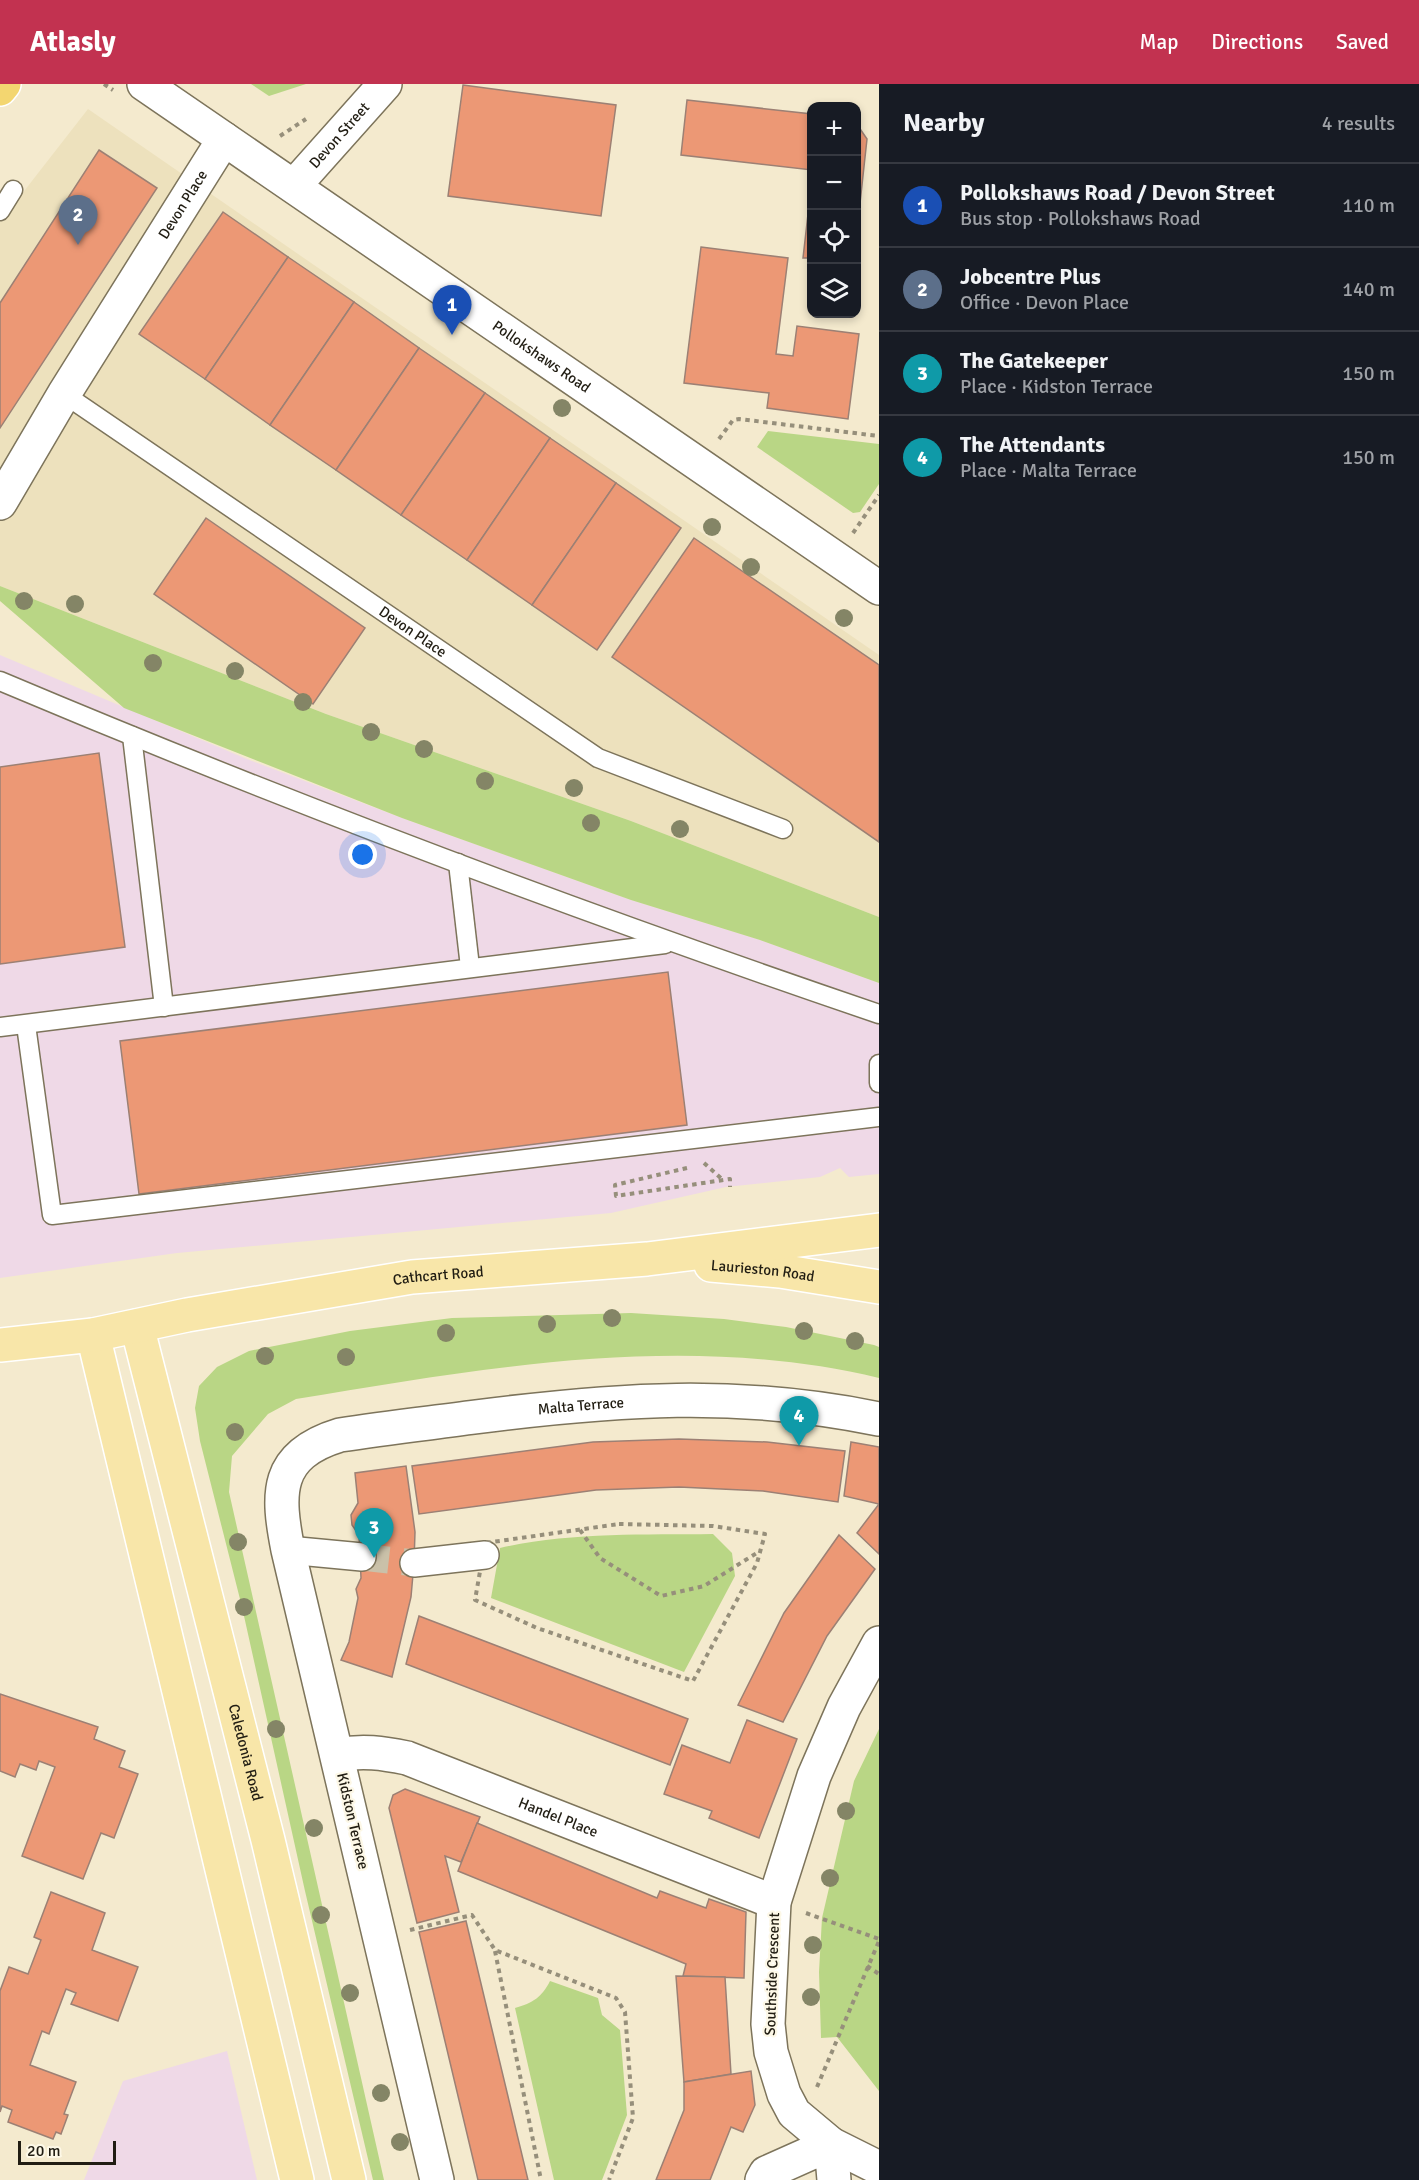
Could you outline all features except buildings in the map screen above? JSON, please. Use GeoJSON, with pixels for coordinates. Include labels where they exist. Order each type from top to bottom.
{"type":"FeatureCollection","features":[{"type":"Feature","properties":{"kind":"highway"},"geometry":{"type":"LineString","coordinates":[[0,89],[4,84]]}},
{"type":"Feature","properties":{"kind":"main road","name":"Cathcart Road"},"geometry":{"type":"LineString","coordinates":[[0,1345],[93,1335],[187,1315],[412,1276],[647,1259],[879,1230]]}},
{"type":"Feature","properties":{"kind":"main road","name":"Laurieston Road"},"geometry":{"type":"LineString","coordinates":[[647,1259],[780,1271],[879,1287]]}},
{"type":"Feature","properties":{"kind":"main road","name":"Caledonia Road"},"geometry":{"type":"LineString","coordinates":[[137,1326],[265,1829],[349,2180]]}},
{"type":"Feature","properties":{"kind":"main road"},"geometry":{"type":"LineString","coordinates":[[93,1335],[297,2180]]}},
{"type":"Feature","properties":{"kind":"street","name":"Pollokshaws Road"},"geometry":{"type":"LineString","coordinates":[[144,84],[879,588]]}},
{"type":"Feature","properties":{"kind":"street","name":"Devon Street"},"geometry":{"type":"LineString","coordinates":[[294,186],[385,84]]}},
{"type":"Feature","properties":{"kind":"street","name":"Devon Place"},"geometry":{"type":"LineString","coordinates":[[0,503],[64,394],[224,139]]}},
{"type":"Feature","properties":{"kind":"street","name":"Malta Terrace"},"geometry":{"type":"LineString","coordinates":[[292,1464],[314,1446],[340,1436],[594,1403],[680,1398],[747,1401],[814,1406],[879,1419]]}},
{"type":"Feature","properties":{"kind":"street","name":"Kidston Terrace"},"geometry":{"type":"LineString","coordinates":[[292,1464],[284,1482],[280,1501],[288,1550],[437,2180]]}},
{"type":"Feature","properties":{"kind":"street"},"geometry":{"type":"LineString","coordinates":[[288,1550],[362,1557]]}},
{"type":"Feature","properties":{"kind":"street"},"geometry":{"type":"LineString","coordinates":[[414,1563],[485,1555]]}},
{"type":"Feature","properties":{"kind":"street","name":"Southside Crescent"},"geometry":{"type":"LineString","coordinates":[[879,1643],[844,1707],[814,1776],[774,1902],[768,1993],[771,2052],[784,2094],[794,2113],[831,2144],[879,2168]]}},
{"type":"Feature","properties":{"kind":"street","name":"Handel Place"},"geometry":{"type":"LineString","coordinates":[[338,1755],[354,1752],[379,1752],[407,1758],[774,1902]]}},
{"type":"Feature","properties":{"kind":"street"},"geometry":{"type":"LineString","coordinates":[[762,2180],[766,2173],[831,2144],[834,2180]]}},
{"type":"Feature","properties":{"kind":"lane"},"geometry":{"type":"LineString","coordinates":[[0,211],[13,190]]}},
{"type":"Feature","properties":{"kind":"lane","name":"Devon Place"},"geometry":{"type":"LineString","coordinates":[[64,394],[598,758],[783,829]]}},
{"type":"Feature","properties":{"kind":"lane"},"geometry":{"type":"LineString","coordinates":[[0,681],[132,736],[458,863],[670,943],[879,1014]]}},
{"type":"Feature","properties":{"kind":"lane"},"geometry":{"type":"LineString","coordinates":[[132,736],[164,1007]]}},
{"type":"Feature","properties":{"kind":"lane"},"geometry":{"type":"LineString","coordinates":[[458,863],[470,967]]}},
{"type":"Feature","properties":{"kind":"lane"},"geometry":{"type":"LineString","coordinates":[[0,1028],[670,943]]}},
{"type":"Feature","properties":{"kind":"lane"},"geometry":{"type":"LineString","coordinates":[[26,1025],[52,1215],[879,1117]]}},
{"type":"Feature","properties":{"kind":"lane"},"geometry":{"type":"LineString","coordinates":[[879,1064],[879,1083]]}},
{"type":"Feature","properties":{"kind":"path"},"geometry":{"type":"LineString","coordinates":[[274,140],[310,115]]}},
{"type":"Feature","properties":{"kind":"path"},"geometry":{"type":"LineString","coordinates":[[701,466],[733,420],[879,436]]}},
{"type":"Feature","properties":{"kind":"path"},"geometry":{"type":"LineString","coordinates":[[835,558],[879,495]]}},
{"type":"Feature","properties":{"kind":"path"},"geometry":{"type":"LineString","coordinates":[[703,1137],[705,1160],[698,1165],[615,1185],[616,1196],[730,1179],[730,1186]]}},
{"type":"Feature","properties":{"kind":"path"},"geometry":{"type":"LineString","coordinates":[[702,1162],[723,1180]]}},
{"type":"Feature","properties":{"kind":"path"},"geometry":{"type":"LineString","coordinates":[[619,1524],[713,1526],[765,1533],[760,1551],[757,1563],[693,1681],[537,1628],[475,1600],[485,1555],[485,1543],[619,1524]]}},
{"type":"Feature","properties":{"kind":"path"},"geometry":{"type":"LineString","coordinates":[[580,1530],[600,1558],[661,1596],[704,1586],[760,1551]]}},
{"type":"Feature","properties":{"kind":"path"},"geometry":{"type":"LineString","coordinates":[[774,1902],[879,1940],[804,2120]]}},
{"type":"Feature","properties":{"kind":"path"},"geometry":{"type":"LineString","coordinates":[[380,1937],[472,1915],[495,1950],[541,2180]]}},
{"type":"Feature","properties":{"kind":"path"},"geometry":{"type":"LineString","coordinates":[[495,1950],[616,1998],[626,2012],[633,2118],[609,2180]]}},
{"type":"Feature","properties":{"kind":"path"},"geometry":{"type":"LineString","coordinates":[[867,1966],[879,1974]]}},
{"type":"Feature","properties":{"kind":"shaded area"},"geometry":{"type":"Polygon","coordinates":[[[88,109],[879,655],[879,917],[631,821],[326,714],[0,586],[0,222],[88,109]]]}},
{"type":"Feature","properties":{"kind":"shaded area"},"geometry":{"type":"Polygon","coordinates":[[[0,655],[247,759],[402,818],[631,900],[760,940],[879,983],[879,1174],[849,1177],[840,1168],[820,1177],[726,1187],[611,1213],[177,1253],[0,1278],[0,655]]]}},
{"type":"Feature","properties":{"kind":"shaded area"},"geometry":{"type":"Polygon","coordinates":[[[227,2051],[257,2180],[84,2180],[123,2081],[227,2051]]]}},
{"type":"Feature","properties":{"kind":"green space"},"geometry":{"type":"Polygon","coordinates":[[[251,84],[306,84],[269,96],[251,84]]]}},
{"type":"Feature","properties":{"kind":"green space"},"geometry":{"type":"Polygon","coordinates":[[[768,431],[879,444],[879,484],[860,512],[853,513],[757,447],[768,431]]]}},
{"type":"Feature","properties":{"kind":"green space"},"geometry":{"type":"Polygon","coordinates":[[[0,586],[326,714],[631,821],[879,917],[879,983],[760,940],[631,900],[402,818],[124,708],[0,601],[0,586]]]}},
{"type":"Feature","properties":{"kind":"green space"},"geometry":{"type":"Polygon","coordinates":[[[631,1313],[724,1319],[786,1327],[874,1345],[879,1347],[879,1378],[807,1364],[734,1357],[661,1356],[588,1359],[514,1366],[296,1399],[268,1414],[232,1456],[229,1492],[384,2180],[373,2180],[305,1891],[242,1607],[200,1441],[195,1408],[199,1386],[217,1367],[249,1351],[350,1331],[452,1318],[631,1313]]]}},
{"type":"Feature","properties":{"kind":"green space"},"geometry":{"type":"Polygon","coordinates":[[[713,1534],[732,1553],[735,1576],[684,1672],[491,1598],[500,1548],[579,1537],[713,1534]]]}},
{"type":"Feature","properties":{"kind":"green space"},"geometry":{"type":"Polygon","coordinates":[[[879,1729],[879,2091],[837,2037],[821,2038],[819,1972],[822,1918],[854,1781],[879,1729]]]}},
{"type":"Feature","properties":{"kind":"green space"},"geometry":{"type":"Polygon","coordinates":[[[550,1981],[598,1998],[602,2015],[620,2030],[627,2115],[602,2180],[554,2180],[515,2008],[536,1999],[550,1981]]]}},
{"type":"Feature","properties":{"kind":"tunnel"},"geometry":{"type":"LineString","coordinates":[[362,1557],[414,1563]]}},
{"type":"Feature","properties":{"kind":"place","name":"Jobcentre Plus"},"geometry":{"type":"Point","coordinates":[78,245]}},
{"type":"Feature","properties":{"kind":"place","name":"Pollokshaws Road / Devon Street"},"geometry":{"type":"Point","coordinates":[452,335]}},
{"type":"Feature","properties":{"kind":"place","name":"The Attendants"},"geometry":{"type":"Point","coordinates":[799,1446]}},
{"type":"Feature","properties":{"kind":"place","name":"The Gatekeeper"},"geometry":{"type":"Point","coordinates":[374,1558]}}]}
